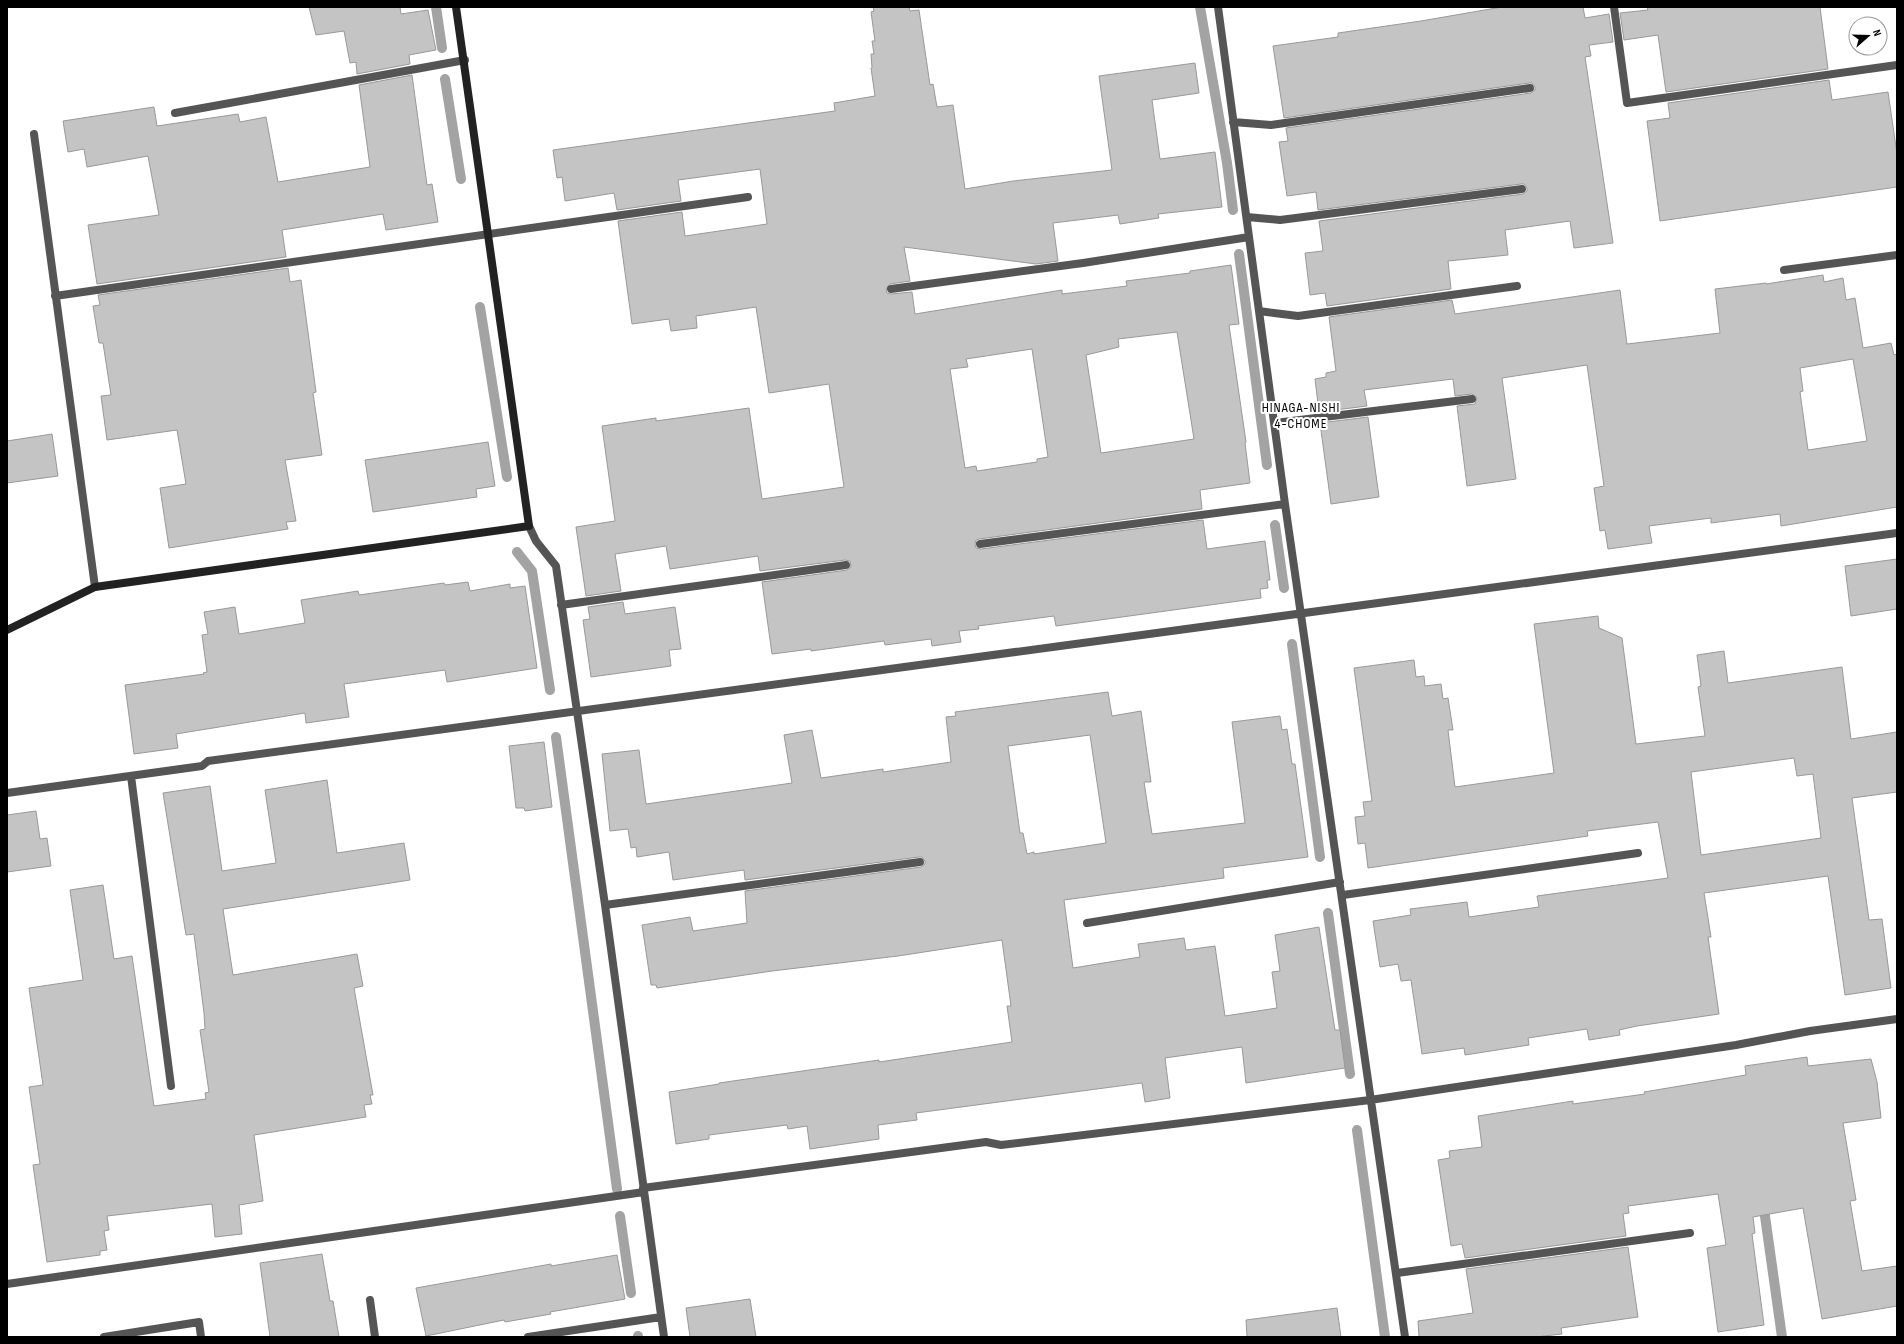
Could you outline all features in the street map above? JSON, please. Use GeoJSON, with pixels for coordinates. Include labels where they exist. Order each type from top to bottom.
{"type":"FeatureCollection","features":[{"type":"Feature","properties":{"kind":"street"},"geometry":{"type":"LineString","coordinates":[[456,7],[529,526],[536,541],[556,566],[605,905],[664,1337]]}},
{"type":"Feature","properties":{"kind":"street"},"geometry":{"type":"LineString","coordinates":[[1218,7],[1285,504],[1343,895],[1370,1100],[1397,1273],[1405,1337]]}},
{"type":"Feature","properties":{"kind":"street"},"geometry":{"type":"LineString","coordinates":[[1614,7],[1627,103],[1897,66]]}},
{"type":"Feature","properties":{"kind":"street"},"geometry":{"type":"LineString","coordinates":[[175,113],[464,60]]}},
{"type":"Feature","properties":{"kind":"street"},"geometry":{"type":"LineString","coordinates":[[1233,122],[1271,125],[1530,88]]}},
{"type":"Feature","properties":{"kind":"street"},"geometry":{"type":"LineString","coordinates":[[34,134],[96,587]]}},
{"type":"Feature","properties":{"kind":"street"},"geometry":{"type":"LineString","coordinates":[[1247,217],[1280,220],[1522,189]]}},
{"type":"Feature","properties":{"kind":"street"},"geometry":{"type":"LineString","coordinates":[[55,296],[748,197]]}},
{"type":"Feature","properties":{"kind":"street"},"geometry":{"type":"LineString","coordinates":[[891,289],[1083,263],[1249,237]]}},
{"type":"Feature","properties":{"kind":"street"},"geometry":{"type":"LineString","coordinates":[[1784,270],[1897,255]]}},
{"type":"Feature","properties":{"kind":"street"},"geometry":{"type":"LineString","coordinates":[[1259,311],[1298,316],[1517,286]]}},
{"type":"Feature","properties":{"kind":"street"},"geometry":{"type":"LineString","coordinates":[[1275,423],[1472,399]]}},
{"type":"Feature","properties":{"kind":"street"},"geometry":{"type":"LineString","coordinates":[[980,544],[1285,504]]}},
{"type":"Feature","properties":{"kind":"street"},"geometry":{"type":"LineString","coordinates":[[7,630],[96,587],[529,526]]}},
{"type":"Feature","properties":{"kind":"street"},"geometry":{"type":"LineString","coordinates":[[7,793],[202,766],[208,761],[1897,533]]}},
{"type":"Feature","properties":{"kind":"street"},"geometry":{"type":"LineString","coordinates":[[561,605],[846,565]]}},
{"type":"Feature","properties":{"kind":"street"},"geometry":{"type":"LineString","coordinates":[[131,776],[171,1086]]}},
{"type":"Feature","properties":{"kind":"street"},"geometry":{"type":"LineString","coordinates":[[1343,895],[1638,853]]}},
{"type":"Feature","properties":{"kind":"street"},"geometry":{"type":"LineString","coordinates":[[605,905],[920,862]]}},
{"type":"Feature","properties":{"kind":"street"},"geometry":{"type":"LineString","coordinates":[[1087,923],[1340,882]]}},
{"type":"Feature","properties":{"kind":"street"},"geometry":{"type":"LineString","coordinates":[[7,1284],[644,1190],[986,1142],[1001,1144],[1370,1100],[1736,1045],[1810,1031],[1897,1019]]}},
{"type":"Feature","properties":{"kind":"street"},"geometry":{"type":"LineString","coordinates":[[1397,1273],[1690,1233]]}},
{"type":"Feature","properties":{"kind":"street"},"geometry":{"type":"LineString","coordinates":[[370,1300],[375,1337]]}},
{"type":"Feature","properties":{"kind":"street"},"geometry":{"type":"LineString","coordinates":[[528,1337],[661,1317]]}},
{"type":"Feature","properties":{"kind":"street"},"geometry":{"type":"LineString","coordinates":[[104,1337],[199,1322],[201,1337]]}},
{"type":"Feature","properties":{"kind":"building"},"geometry":{"type":"Polygon","coordinates":[[[309,7],[400,7],[401,14],[428,10],[436,50],[409,55],[410,64],[357,74],[356,62],[350,63],[344,31],[316,35],[309,7]]]}},
{"type":"Feature","properties":{"kind":"building"},"geometry":{"type":"Polygon","coordinates":[[[873,7],[909,7],[910,11],[919,10],[930,85],[933,84],[937,107],[953,105],[965,189],[1013,181],[1112,170],[1099,76],[1195,63],[1199,93],[1152,100],[1160,159],[1215,152],[1222,207],[1158,214],[1159,218],[1120,224],[1118,215],[1053,223],[1058,261],[1036,264],[904,247],[910,281],[890,284],[886,289],[887,293],[891,294],[912,292],[915,314],[1062,290],[1062,294],[1127,286],[1126,281],[1190,273],[1190,271],[1231,265],[1239,324],[1229,325],[1246,442],[1250,483],[1200,490],[1202,509],[979,539],[976,540],[975,544],[976,548],[981,549],[1203,520],[1207,549],[1265,541],[1270,580],[1267,580],[1268,588],[1260,589],[1261,598],[1056,626],[1054,616],[978,626],[979,629],[959,631],[961,642],[932,646],[931,639],[885,645],[884,641],[811,651],[811,649],[772,654],[762,582],[847,570],[851,567],[850,561],[845,560],[760,571],[758,556],[670,569],[666,546],[615,554],[621,591],[586,596],[576,527],[615,521],[602,426],[656,418],[656,421],[749,408],[762,499],[844,487],[829,384],[769,393],[756,307],[696,316],[697,328],[671,331],[669,319],[632,324],[618,221],[682,212],[685,236],[767,224],[760,169],[678,180],[681,201],[617,210],[614,193],[565,201],[562,177],[557,178],[553,150],[835,111],[834,103],[875,96],[871,68],[871,54],[874,54],[872,41],[875,41],[871,12],[874,11],[873,7]],[[1177,332],[1118,339],[1119,347],[1086,355],[1101,453],[1194,439],[1177,332]],[[1032,349],[966,359],[968,367],[950,369],[965,468],[976,466],[977,471],[1037,462],[1037,459],[1048,457],[1032,349]]]}},
{"type":"Feature","properties":{"kind":"building"},"geometry":{"type":"Polygon","coordinates":[[[1502,7],[1583,7],[1585,18],[1609,14],[1613,42],[1589,45],[1591,56],[1585,57],[1613,243],[1574,248],[1570,221],[1505,230],[1508,255],[1448,261],[1451,289],[1327,306],[1325,293],[1310,295],[1305,253],[1323,251],[1319,221],[1523,194],[1527,191],[1527,188],[1524,184],[1521,184],[1318,210],[1316,192],[1287,196],[1279,142],[1288,141],[1286,128],[1531,93],[1535,90],[1535,87],[1532,83],[1529,83],[1284,118],[1273,46],[1338,37],[1338,33],[1502,7]]]}},
{"type":"Feature","properties":{"kind":"building"},"geometry":{"type":"Polygon","coordinates":[[[1647,7],[1820,7],[1828,69],[1666,92],[1658,35],[1624,40],[1620,13],[1648,10],[1647,7]]]}},
{"type":"Feature","properties":{"kind":"building"},"geometry":{"type":"Polygon","coordinates":[[[412,75],[427,185],[432,184],[438,222],[386,230],[383,214],[282,230],[286,257],[97,284],[88,225],[159,215],[148,156],[87,167],[84,149],[68,152],[63,121],[154,107],[157,126],[238,114],[240,122],[266,117],[278,182],[370,167],[359,85],[412,75]]]}},
{"type":"Feature","properties":{"kind":"building"},"geometry":{"type":"Polygon","coordinates":[[[1829,80],[1832,100],[1888,92],[1897,154],[1897,187],[1660,221],[1647,121],[1670,118],[1668,103],[1829,80]]]}},
{"type":"Feature","properties":{"kind":"building"},"geometry":{"type":"Polygon","coordinates":[[[288,268],[290,282],[301,280],[316,392],[313,393],[322,455],[285,460],[296,521],[286,522],[288,529],[169,548],[160,488],[186,484],[177,430],[107,440],[101,396],[111,395],[103,343],[99,343],[93,306],[100,305],[98,295],[288,268]]]}},
{"type":"Feature","properties":{"kind":"building"},"geometry":{"type":"Polygon","coordinates":[[[1823,275],[1824,282],[1843,278],[1846,300],[1855,298],[1863,348],[1891,343],[1894,355],[1897,354],[1897,507],[1781,526],[1780,514],[1711,523],[1711,518],[1649,526],[1652,543],[1608,549],[1605,530],[1600,531],[1594,488],[1604,486],[1587,365],[1502,378],[1516,479],[1467,486],[1457,406],[1475,404],[1477,398],[1472,394],[1455,396],[1453,379],[1364,390],[1367,406],[1319,412],[1315,379],[1326,377],[1326,373],[1336,371],[1329,317],[1452,300],[1455,314],[1620,290],[1627,344],[1720,333],[1715,289],[1766,284],[1823,275]],[[1853,359],[1800,368],[1803,391],[1800,392],[1808,450],[1867,441],[1853,359]]]}},
{"type":"Feature","properties":{"kind":"building"},"geometry":{"type":"Polygon","coordinates":[[[1368,417],[1379,497],[1331,504],[1320,423],[1368,417]]]}},
{"type":"Feature","properties":{"kind":"building"},"geometry":{"type":"Polygon","coordinates":[[[52,434],[58,476],[7,483],[7,441],[52,434]]]}},
{"type":"Feature","properties":{"kind":"building"},"geometry":{"type":"Polygon","coordinates":[[[488,442],[495,486],[476,489],[477,497],[373,512],[365,460],[488,442]]]}},
{"type":"Feature","properties":{"kind":"building"},"geometry":{"type":"Polygon","coordinates":[[[1897,559],[1897,609],[1851,616],[1845,566],[1897,559]]]}},
{"type":"Feature","properties":{"kind":"building"},"geometry":{"type":"Polygon","coordinates":[[[468,582],[470,591],[510,584],[510,588],[525,586],[537,668],[447,682],[445,670],[344,684],[349,717],[306,723],[305,713],[176,734],[178,748],[134,754],[125,685],[204,674],[203,673],[207,672],[202,635],[208,634],[204,612],[235,607],[239,634],[305,623],[301,600],[358,591],[359,595],[444,583],[445,585],[468,582]]]}},
{"type":"Feature","properties":{"kind":"building"},"geometry":{"type":"Polygon","coordinates":[[[623,602],[625,614],[675,607],[681,649],[669,650],[671,666],[591,677],[583,620],[590,619],[588,607],[623,602]]]}},
{"type":"Feature","properties":{"kind":"building"},"geometry":{"type":"Polygon","coordinates":[[[1598,616],[1599,628],[1622,638],[1636,744],[1705,736],[1698,687],[1701,686],[1697,655],[1724,651],[1728,683],[1842,667],[1851,739],[1897,732],[1897,792],[1852,798],[1869,920],[1882,919],[1891,988],[1845,995],[1828,876],[1704,893],[1711,937],[1708,937],[1719,1014],[1637,1026],[1619,1030],[1620,1035],[1589,1040],[1587,1029],[1528,1038],[1529,1045],[1465,1055],[1464,1048],[1422,1054],[1411,980],[1401,981],[1398,964],[1380,967],[1373,921],[1411,915],[1410,909],[1467,902],[1469,917],[1539,907],[1537,896],[1668,878],[1658,822],[1587,831],[1588,836],[1368,868],[1365,843],[1358,844],[1355,817],[1365,816],[1363,802],[1372,801],[1354,668],[1414,660],[1416,677],[1424,676],[1425,686],[1441,684],[1443,699],[1448,698],[1453,730],[1448,730],[1455,787],[1554,773],[1534,624],[1598,616]],[[1794,758],[1691,772],[1701,855],[1821,838],[1813,774],[1797,776],[1794,758]]]}},
{"type":"Feature","properties":{"kind":"building"},"geometry":{"type":"Polygon","coordinates":[[[1108,692],[1112,716],[1141,711],[1151,782],[1144,782],[1152,834],[1245,823],[1232,722],[1280,716],[1282,730],[1287,729],[1292,764],[1295,764],[1308,857],[1223,868],[1224,878],[1064,900],[1073,968],[1140,957],[1138,944],[1184,938],[1186,950],[1215,946],[1225,1016],[1277,1008],[1272,972],[1280,971],[1275,935],[1319,927],[1335,1030],[1340,1030],[1345,1068],[1246,1083],[1242,1047],[1165,1058],[1170,1098],[1145,1102],[1142,1083],[916,1113],[917,1120],[878,1125],[879,1139],[810,1149],[807,1126],[788,1129],[787,1125],[709,1135],[709,1139],[676,1144],[669,1092],[719,1083],[879,1060],[879,1062],[1012,1042],[1007,1006],[1011,1006],[1002,940],[898,956],[772,971],[657,988],[656,985],[651,985],[642,925],[690,917],[693,931],[747,923],[745,891],[921,867],[925,864],[925,861],[922,857],[919,857],[745,880],[744,870],[673,880],[669,852],[637,857],[636,847],[631,848],[628,829],[610,831],[602,754],[639,750],[646,804],[792,783],[784,735],[812,730],[821,778],[883,769],[883,772],[951,762],[946,717],[956,716],[955,712],[1108,692]],[[1090,735],[1008,746],[1020,833],[1023,833],[1027,854],[1106,843],[1090,735]]]}},
{"type":"Feature","properties":{"kind":"building"},"geometry":{"type":"Polygon","coordinates":[[[544,742],[552,807],[525,811],[524,808],[516,808],[509,746],[544,742]]]}},
{"type":"Feature","properties":{"kind":"building"},"geometry":{"type":"Polygon","coordinates":[[[327,780],[337,853],[404,843],[410,880],[223,909],[233,975],[357,954],[363,986],[354,988],[373,1095],[370,1095],[372,1104],[364,1105],[366,1117],[254,1135],[263,1201],[239,1205],[242,1234],[215,1237],[212,1204],[107,1216],[109,1230],[104,1231],[107,1250],[100,1251],[100,1255],[47,1262],[33,1165],[40,1164],[29,1087],[43,1085],[29,988],[83,980],[70,890],[103,885],[114,959],[132,956],[154,1106],[206,1099],[205,1093],[209,1092],[200,1030],[205,1029],[204,1013],[194,934],[186,935],[163,793],[210,786],[222,871],[276,863],[265,790],[327,780]]]}},
{"type":"Feature","properties":{"kind":"building"},"geometry":{"type":"Polygon","coordinates":[[[36,811],[40,839],[47,838],[51,866],[7,872],[7,815],[36,811]]]}},
{"type":"Feature","properties":{"kind":"building"},"geometry":{"type":"Polygon","coordinates":[[[1807,1057],[1808,1066],[1871,1059],[1877,1082],[1881,1118],[1843,1123],[1856,1200],[1850,1201],[1862,1271],[1897,1266],[1897,1306],[1822,1319],[1803,1208],[1753,1217],[1755,1233],[1752,1234],[1764,1325],[1718,1332],[1707,1248],[1726,1245],[1718,1194],[1628,1206],[1629,1213],[1623,1214],[1626,1236],[1465,1258],[1462,1244],[1451,1246],[1438,1160],[1450,1158],[1449,1151],[1482,1147],[1478,1116],[1573,1101],[1573,1104],[1645,1094],[1644,1092],[1746,1075],[1745,1066],[1807,1057]]]}},
{"type":"Feature","properties":{"kind":"building"},"geometry":{"type":"Polygon","coordinates":[[[1628,1247],[1638,1317],[1561,1328],[1562,1334],[1535,1337],[1419,1337],[1418,1321],[1473,1313],[1466,1269],[1628,1247]]]}},
{"type":"Feature","properties":{"kind":"building"},"geometry":{"type":"Polygon","coordinates":[[[322,1254],[330,1301],[333,1301],[339,1337],[270,1337],[260,1263],[322,1254]]]}},
{"type":"Feature","properties":{"kind":"building"},"geometry":{"type":"Polygon","coordinates":[[[617,1255],[625,1299],[550,1312],[551,1314],[505,1322],[504,1320],[426,1336],[416,1288],[551,1264],[551,1266],[617,1255]]]}},
{"type":"Feature","properties":{"kind":"building"},"geometry":{"type":"Polygon","coordinates":[[[750,1299],[756,1337],[690,1337],[686,1308],[750,1299]]]}},
{"type":"Feature","properties":{"kind":"building"},"geometry":{"type":"Polygon","coordinates":[[[1337,1308],[1341,1337],[1247,1337],[1246,1320],[1337,1308]]]}},
{"type":"Feature","properties":{"kind":"waterway"},"geometry":{"type":"LineString","coordinates":[[436,7],[442,48]]}},
{"type":"Feature","properties":{"kind":"waterway"},"geometry":{"type":"LineString","coordinates":[[1200,7],[1227,163],[1233,210]]}},
{"type":"Feature","properties":{"kind":"waterway"},"geometry":{"type":"LineString","coordinates":[[445,79],[461,179]]}},
{"type":"Feature","properties":{"kind":"waterway"},"geometry":{"type":"LineString","coordinates":[[1239,254],[1267,465]]}},
{"type":"Feature","properties":{"kind":"waterway"},"geometry":{"type":"LineString","coordinates":[[480,307],[507,477]]}},
{"type":"Feature","properties":{"kind":"waterway"},"geometry":{"type":"LineString","coordinates":[[1275,525],[1284,588]]}},
{"type":"Feature","properties":{"kind":"waterway"},"geometry":{"type":"LineString","coordinates":[[517,552],[532,571],[550,690]]}},
{"type":"Feature","properties":{"kind":"waterway"},"geometry":{"type":"LineString","coordinates":[[1292,644],[1320,857]]}},
{"type":"Feature","properties":{"kind":"waterway"},"geometry":{"type":"LineString","coordinates":[[556,737],[617,1189]]}},
{"type":"Feature","properties":{"kind":"waterway"},"geometry":{"type":"LineString","coordinates":[[1328,913],[1350,1074]]}},
{"type":"Feature","properties":{"kind":"waterway"},"geometry":{"type":"LineString","coordinates":[[1357,1130],[1385,1337]]}},
{"type":"Feature","properties":{"kind":"waterway"},"geometry":{"type":"LineString","coordinates":[[1763,1202],[1782,1337]]}},
{"type":"Feature","properties":{"kind":"waterway"},"geometry":{"type":"LineString","coordinates":[[620,1216],[631,1293]]}},
{"type":"Feature","properties":{"kind":"district","name":"HINAGA-NISHI 4-CHOME"},"geometry":{"type":"Point","coordinates":[1301,416]}}]}
